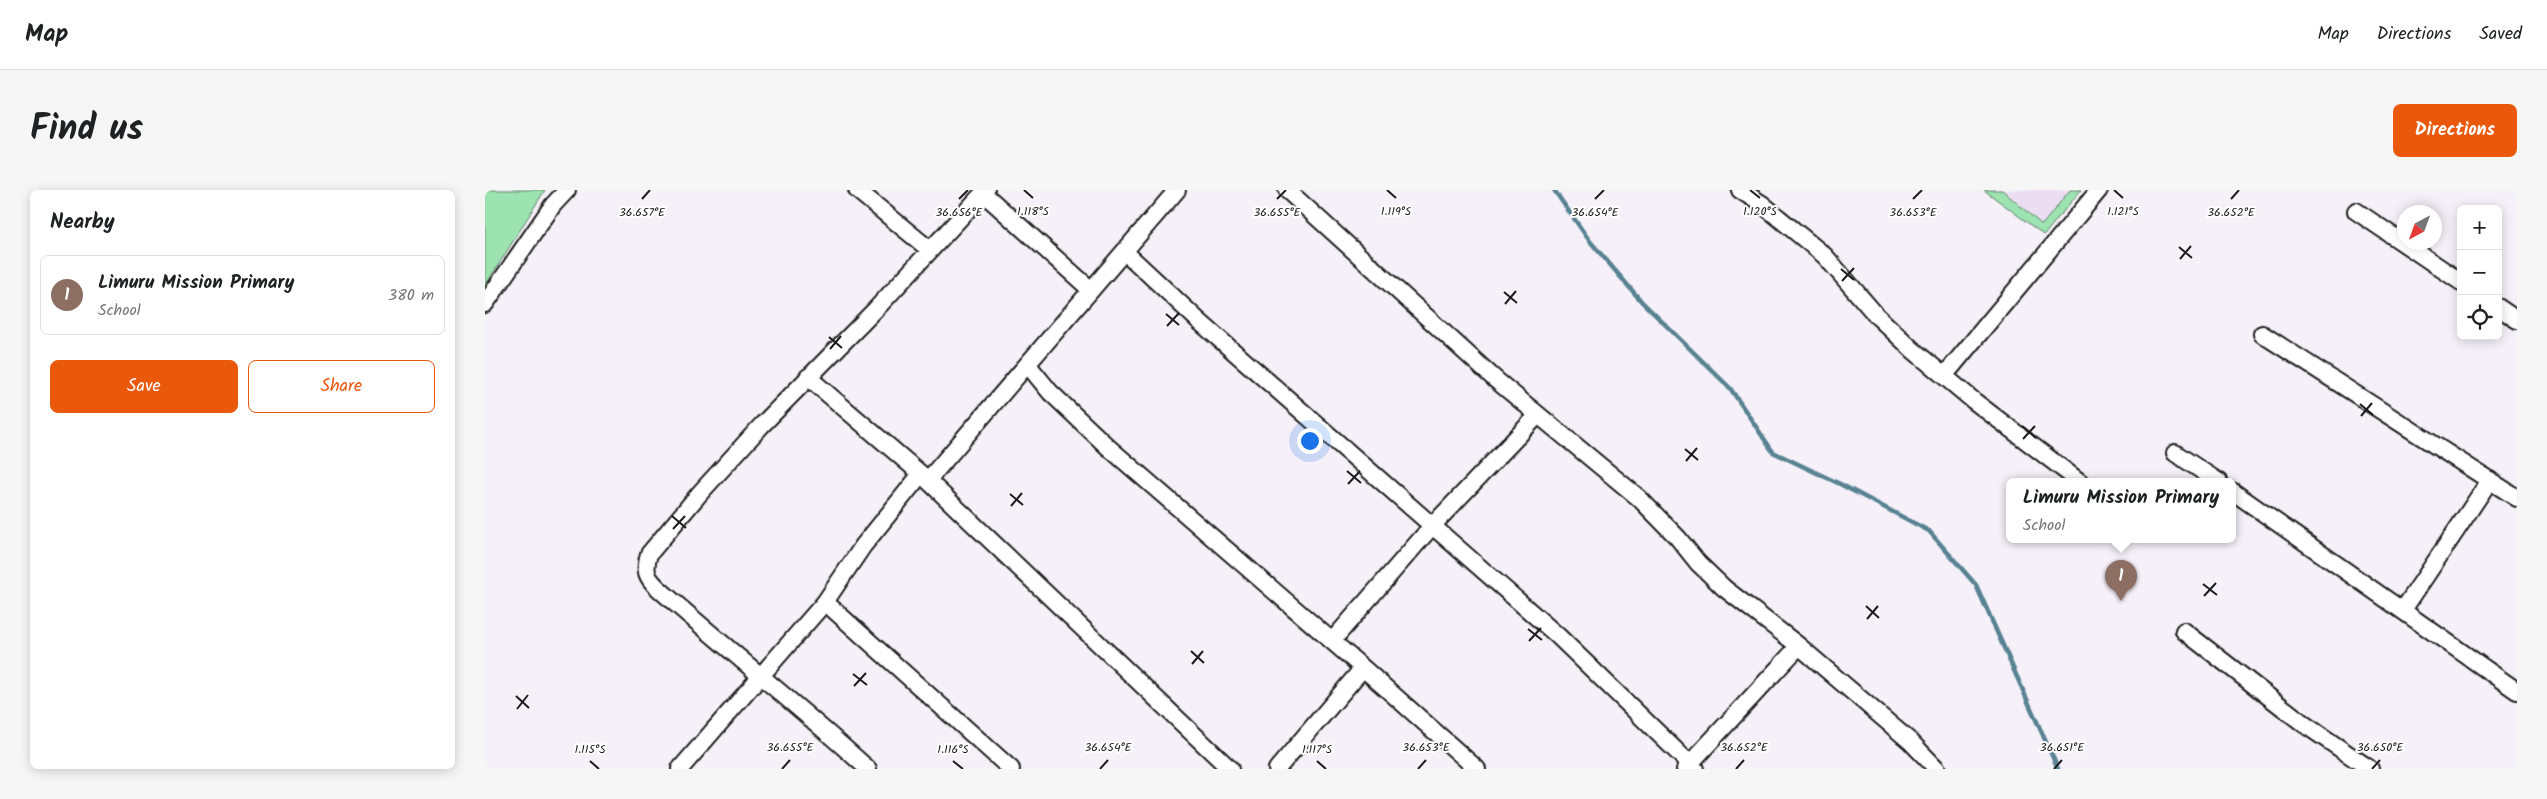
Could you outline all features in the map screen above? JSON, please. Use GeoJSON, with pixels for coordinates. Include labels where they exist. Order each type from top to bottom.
{"type":"FeatureCollection","features":[{"type":"Feature","properties":{"kind":"street"},"geometry":{"type":"LineString","coordinates":[[485,304],[553,205],[567,190]]}},
{"type":"Feature","properties":{"kind":"street"},"geometry":{"type":"LineString","coordinates":[[857,190],[930,250]]}},
{"type":"Feature","properties":{"kind":"street"},"geometry":{"type":"LineString","coordinates":[[681,769],[825,602],[863,546],[1028,365],[1177,190]]}},
{"type":"Feature","properties":{"kind":"street"},"geometry":{"type":"LineString","coordinates":[[1287,190],[1386,283],[1537,416],[1639,498],[1678,538],[1697,563],[1724,588],[1799,646],[1911,742],[1937,769]]}},
{"type":"Feature","properties":{"kind":"street"},"geometry":{"type":"LineString","coordinates":[[1740,190],[1762,204],[1825,256],[1876,315],[1943,376],[2075,478]]}},
{"type":"Feature","properties":{"kind":"street"},"geometry":{"type":"LineString","coordinates":[[1943,376],[2099,190]]}},
{"type":"Feature","properties":{"kind":"street"},"geometry":{"type":"LineString","coordinates":[[868,769],[824,728],[760,677],[649,580],[646,566],[649,554],[700,493],[984,191],[1091,290]]}},
{"type":"Feature","properties":{"kind":"street"},"geometry":{"type":"LineString","coordinates":[[2356,211],[2457,279]]}},
{"type":"Feature","properties":{"kind":"street"},"geometry":{"type":"LineString","coordinates":[[1125,252],[1200,322],[1558,636],[1689,767],[1799,646]]}},
{"type":"Feature","properties":{"kind":"street"},"geometry":{"type":"LineString","coordinates":[[2502,310],[2517,320]]}},
{"type":"Feature","properties":{"kind":"street"},"geometry":{"type":"LineString","coordinates":[[2262,334],[2517,498]]}},
{"type":"Feature","properties":{"kind":"street"},"geometry":{"type":"LineString","coordinates":[[1028,365],[1050,392],[1108,448],[1477,769]]}},
{"type":"Feature","properties":{"kind":"street"},"geometry":{"type":"LineString","coordinates":[[808,377],[925,477],[1230,769]]}},
{"type":"Feature","properties":{"kind":"street"},"geometry":{"type":"LineString","coordinates":[[1332,641],[1433,525],[1537,416]]}},
{"type":"Feature","properties":{"kind":"street"},"geometry":{"type":"LineString","coordinates":[[2175,453],[2213,478]]}},
{"type":"Feature","properties":{"kind":"street"},"geometry":{"type":"LineString","coordinates":[[2403,610],[2490,480]]}},
{"type":"Feature","properties":{"kind":"street"},"geometry":{"type":"LineString","coordinates":[[2236,494],[2517,691]]}},
{"type":"Feature","properties":{"kind":"street"},"geometry":{"type":"LineString","coordinates":[[825,602],[1011,769]]}},
{"type":"Feature","properties":{"kind":"street"},"geometry":{"type":"LineString","coordinates":[[2184,631],[2304,724],[2369,769]]}},
{"type":"Feature","properties":{"kind":"street"},"geometry":{"type":"LineString","coordinates":[[1277,769],[1363,668]]}},
{"type":"Feature","properties":{"kind":"shaded area"},"geometry":{"type":"Polygon","coordinates":[[[1984,190],[2081,190],[2044,235],[1984,190]]]}},
{"type":"Feature","properties":{"kind":"green space"},"geometry":{"type":"Polygon","coordinates":[[[485,190],[545,190],[485,286],[485,190]]]}},
{"type":"Feature","properties":{"kind":"green space"},"geometry":{"type":"Polygon","coordinates":[[[1984,190],[2002,190],[2042,225],[2070,190],[2081,190],[2044,235],[1984,190]]]}},
{"type":"Feature","properties":{"kind":"waterway"},"geometry":{"type":"LineString","coordinates":[[1554,190],[1589,240],[1642,302],[1730,388],[1773,452],[1840,484],[1929,531],[1976,585],[2058,769]]}},
{"type":"Feature","properties":{"kind":"place","name":"Limuru Mission Primary"},"geometry":{"type":"Point","coordinates":[2121,601]}}]}
